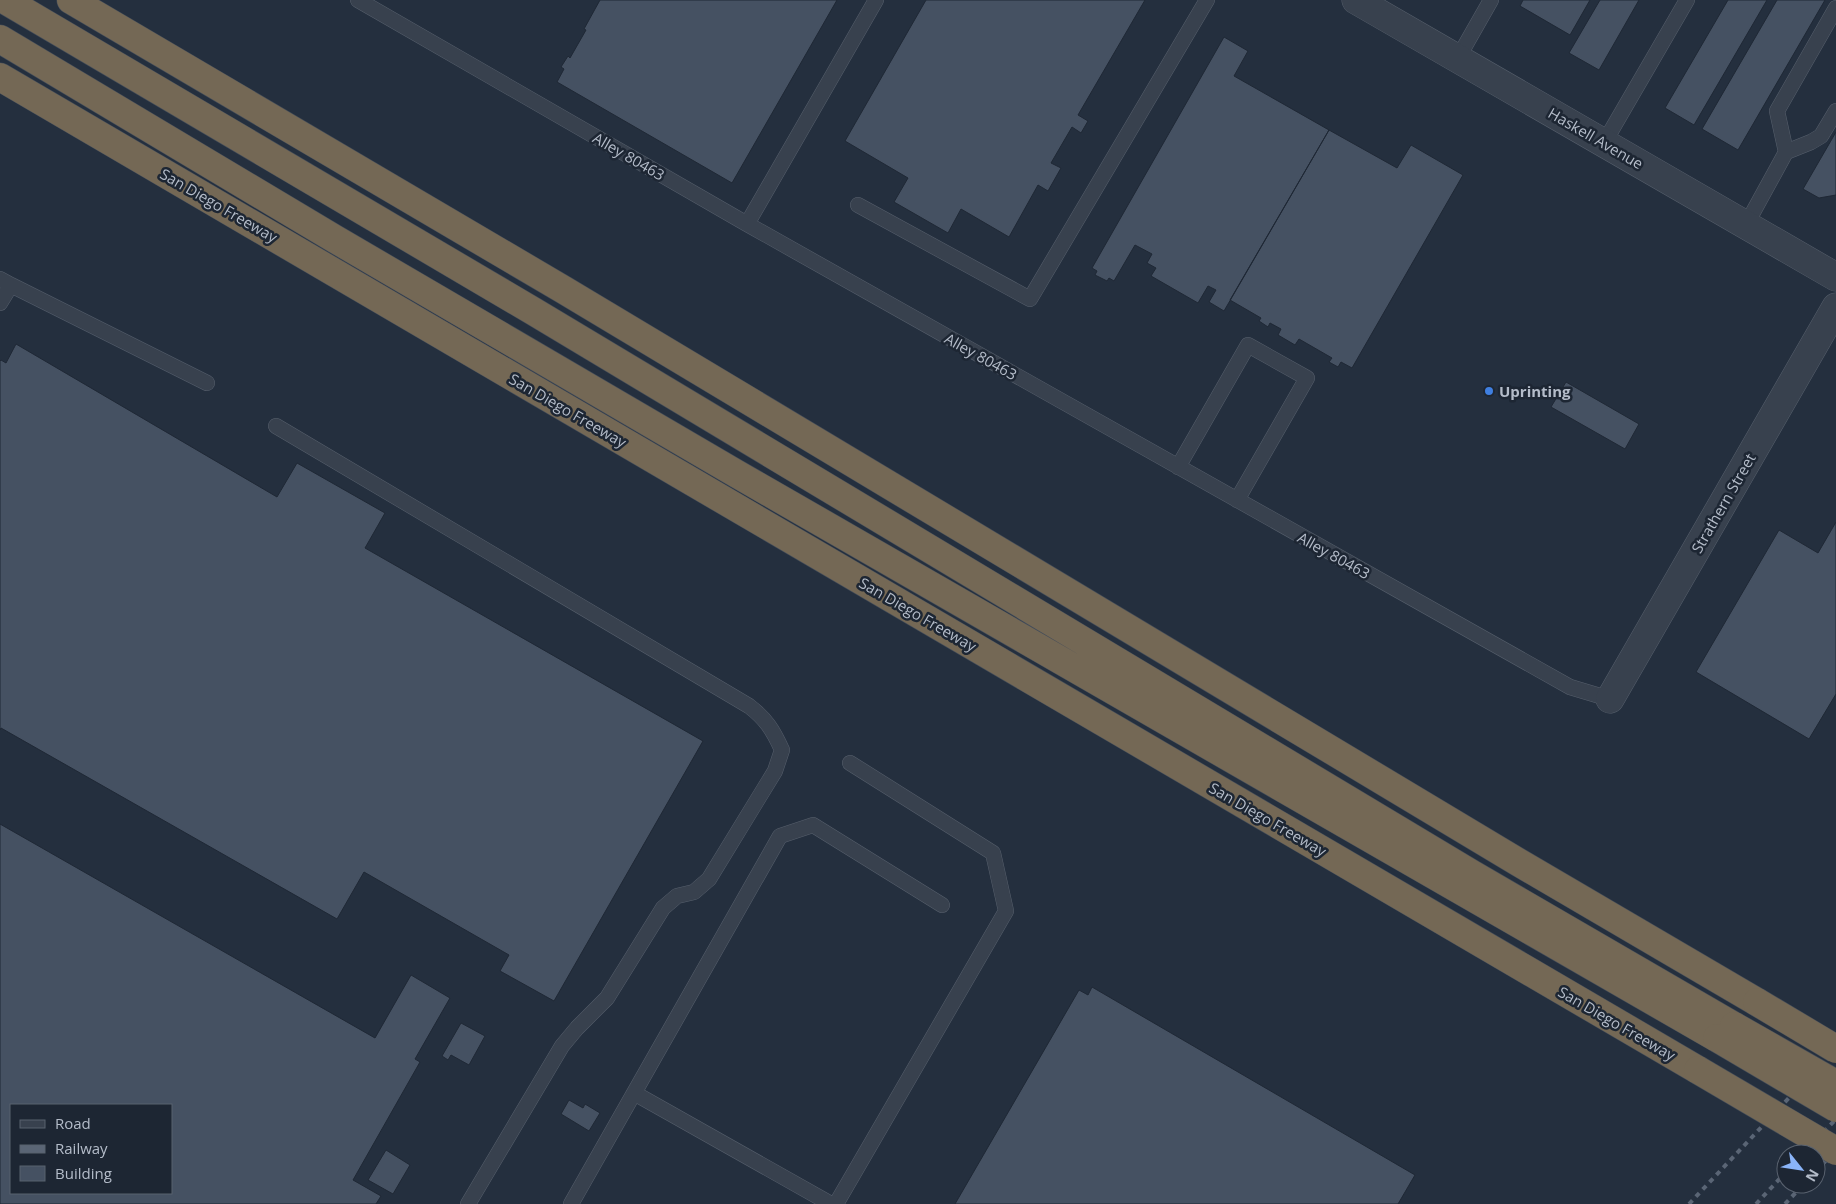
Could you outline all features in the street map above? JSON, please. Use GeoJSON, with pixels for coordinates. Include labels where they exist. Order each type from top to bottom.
{"type":"FeatureCollection","features":[{"type":"Feature","properties":{"kind":"highway"},"geometry":{"type":"LineString","coordinates":[[5,0],[558,326],[1472,874],[1726,1032],[1836,1108]]}},
{"type":"Feature","properties":{"kind":"highway"},"geometry":{"type":"LineString","coordinates":[[71,0],[564,290],[1510,857],[1836,1049]]}},
{"type":"Feature","properties":{"kind":"highway"},"geometry":{"type":"LineString","coordinates":[[0,39],[335,239],[745,479],[1726,1032],[1836,1084]]}},
{"type":"Feature","properties":{"kind":"highway","name":"San Diego Freeway"},"geometry":{"type":"LineString","coordinates":[[0,77],[1836,1151]]}},
{"type":"Feature","properties":{"kind":"street","name":"Haskell Avenue"},"geometry":{"type":"LineString","coordinates":[[1356,0],[1836,277]]}},
{"type":"Feature","properties":{"kind":"street","name":"Strathern Street"},"geometry":{"type":"LineString","coordinates":[[1610,699],[1836,307]]}},
{"type":"Feature","properties":{"kind":"lane","name":"Alley 80463"},"geometry":{"type":"LineString","coordinates":[[358,0],[747,224],[1570,687],[1610,699]]}},
{"type":"Feature","properties":{"kind":"lane"},"geometry":{"type":"LineString","coordinates":[[747,224],[876,0]]}},
{"type":"Feature","properties":{"kind":"lane"},"geometry":{"type":"LineString","coordinates":[[858,205],[1030,299],[1207,0]]}},
{"type":"Feature","properties":{"kind":"lane"},"geometry":{"type":"LineString","coordinates":[[1458,58],[1491,0]]}},
{"type":"Feature","properties":{"kind":"lane"},"geometry":{"type":"LineString","coordinates":[[1604,143],[1688,0]]}},
{"type":"Feature","properties":{"kind":"lane"},"geometry":{"type":"LineString","coordinates":[[1786,152],[1777,111],[1836,8]]}},
{"type":"Feature","properties":{"kind":"lane"},"geometry":{"type":"LineString","coordinates":[[1746,225],[1786,152],[1821,136],[1836,111]]}},
{"type":"Feature","properties":{"kind":"lane"},"geometry":{"type":"LineString","coordinates":[[0,303],[6,282],[207,383]]}},
{"type":"Feature","properties":{"kind":"lane"},"geometry":{"type":"LineString","coordinates":[[1178,467],[1248,345],[1307,378],[1237,500]]}},
{"type":"Feature","properties":{"kind":"lane"},"geometry":{"type":"LineString","coordinates":[[276,426],[749,706],[763,717],[774,733],[782,750],[775,771],[709,880],[694,892],[677,896],[663,908],[607,998],[576,1028],[562,1046],[468,1204]]}},
{"type":"Feature","properties":{"kind":"lane"},"geometry":{"type":"LineString","coordinates":[[836,1204],[1006,911],[993,853],[850,763]]}},
{"type":"Feature","properties":{"kind":"lane"},"geometry":{"type":"LineString","coordinates":[[571,1204],[780,836],[813,826],[942,905]]}},
{"type":"Feature","properties":{"kind":"lane"},"geometry":{"type":"LineString","coordinates":[[634,1093],[831,1204]]}},
{"type":"Feature","properties":{"kind":"building"},"geometry":{"type":"Polygon","coordinates":[[[600,0],[837,0],[732,183],[557,82],[564,69],[561,67],[568,56],[570,58],[600,0]]]}},
{"type":"Feature","properties":{"kind":"building"},"geometry":{"type":"Polygon","coordinates":[[[926,0],[1145,0],[1078,115],[1088,121],[1081,133],[1072,127],[1051,163],[1061,168],[1048,191],[1038,185],[1009,237],[961,209],[948,233],[894,202],[908,178],[845,141],[926,0]]]}},
{"type":"Feature","properties":{"kind":"building"},"geometry":{"type":"Polygon","coordinates":[[[1523,0],[1590,0],[1570,35],[1520,6],[1523,0]]]}},
{"type":"Feature","properties":{"kind":"building"},"geometry":{"type":"Polygon","coordinates":[[[1600,0],[1639,0],[1599,70],[1569,53],[1600,0]]]}},
{"type":"Feature","properties":{"kind":"building"},"geometry":{"type":"Polygon","coordinates":[[[1728,0],[1767,0],[1694,125],[1665,108],[1728,0]]]}},
{"type":"Feature","properties":{"kind":"building"},"geometry":{"type":"Polygon","coordinates":[[[1777,0],[1825,0],[1738,150],[1702,129],[1777,0]]]}},
{"type":"Feature","properties":{"kind":"building"},"geometry":{"type":"Polygon","coordinates":[[[1224,37],[1248,51],[1234,76],[1329,130],[1224,311],[1209,302],[1216,290],[1208,286],[1198,303],[1151,276],[1156,268],[1147,263],[1152,254],[1135,245],[1114,281],[1109,278],[1107,281],[1095,275],[1097,271],[1092,268],[1224,37]]]}},
{"type":"Feature","properties":{"kind":"building"},"geometry":{"type":"Polygon","coordinates":[[[1329,130],[1397,168],[1411,145],[1463,175],[1352,368],[1341,362],[1338,367],[1329,362],[1332,358],[1299,339],[1295,345],[1278,335],[1281,329],[1270,323],[1268,327],[1259,321],[1261,318],[1230,300],[1329,130]]]}},
{"type":"Feature","properties":{"kind":"building"},"geometry":{"type":"Polygon","coordinates":[[[1836,132],[1836,195],[1819,198],[1803,189],[1836,132]]]}},
{"type":"Feature","properties":{"kind":"building"},"geometry":{"type":"Polygon","coordinates":[[[16,344],[277,497],[297,463],[385,513],[365,548],[703,741],[554,1001],[500,971],[509,955],[364,872],[337,919],[1,728],[0,730],[0,361],[6,363],[16,344]]]}},
{"type":"Feature","properties":{"kind":"building"},"geometry":{"type":"Polygon","coordinates":[[[1566,382],[1639,424],[1625,449],[1551,407],[1566,382]]]}},
{"type":"Feature","properties":{"kind":"building"},"geometry":{"type":"Polygon","coordinates":[[[1836,522],[1836,694],[1809,739],[1696,672],[1779,530],[1818,553],[1836,522]]]}},
{"type":"Feature","properties":{"kind":"building"},"geometry":{"type":"Polygon","coordinates":[[[0,824],[375,1038],[411,975],[450,998],[415,1059],[420,1062],[353,1180],[381,1196],[376,1204],[0,1204],[0,824]]]}},
{"type":"Feature","properties":{"kind":"building"},"geometry":{"type":"Polygon","coordinates":[[[1092,987],[1415,1175],[1398,1204],[955,1204],[1079,990],[1088,995],[1092,987]]]}},
{"type":"Feature","properties":{"kind":"building"},"geometry":{"type":"Polygon","coordinates":[[[461,1023],[485,1036],[469,1065],[451,1055],[448,1060],[442,1056],[461,1023]]]}},
{"type":"Feature","properties":{"kind":"building"},"geometry":{"type":"Polygon","coordinates":[[[569,1100],[583,1108],[585,1104],[600,1113],[589,1131],[561,1114],[569,1100]]]}},
{"type":"Feature","properties":{"kind":"building"},"geometry":{"type":"Polygon","coordinates":[[[386,1150],[410,1165],[393,1194],[368,1180],[386,1150]]]}},
{"type":"Feature","properties":{"kind":"railway"},"geometry":{"type":"LineString","coordinates":[[1689,1204],[1836,1048]]}},
{"type":"Feature","properties":{"kind":"railway"},"geometry":{"type":"LineString","coordinates":[[1812,1144],[1836,1119]]}},
{"type":"Feature","properties":{"kind":"railway"},"geometry":{"type":"LineString","coordinates":[[1826,1160],[1836,1150]]}},
{"type":"Feature","properties":{"kind":"railway"},"geometry":{"type":"LineString","coordinates":[[1756,1204],[1776,1183]]}},
{"type":"Feature","properties":{"kind":"railway"},"geometry":{"type":"LineString","coordinates":[[1785,1204],[1794,1194]]}},
{"type":"Feature","properties":{"kind":"place","name":"Uprinting"},"geometry":{"type":"Point","coordinates":[1489,391]}}]}
